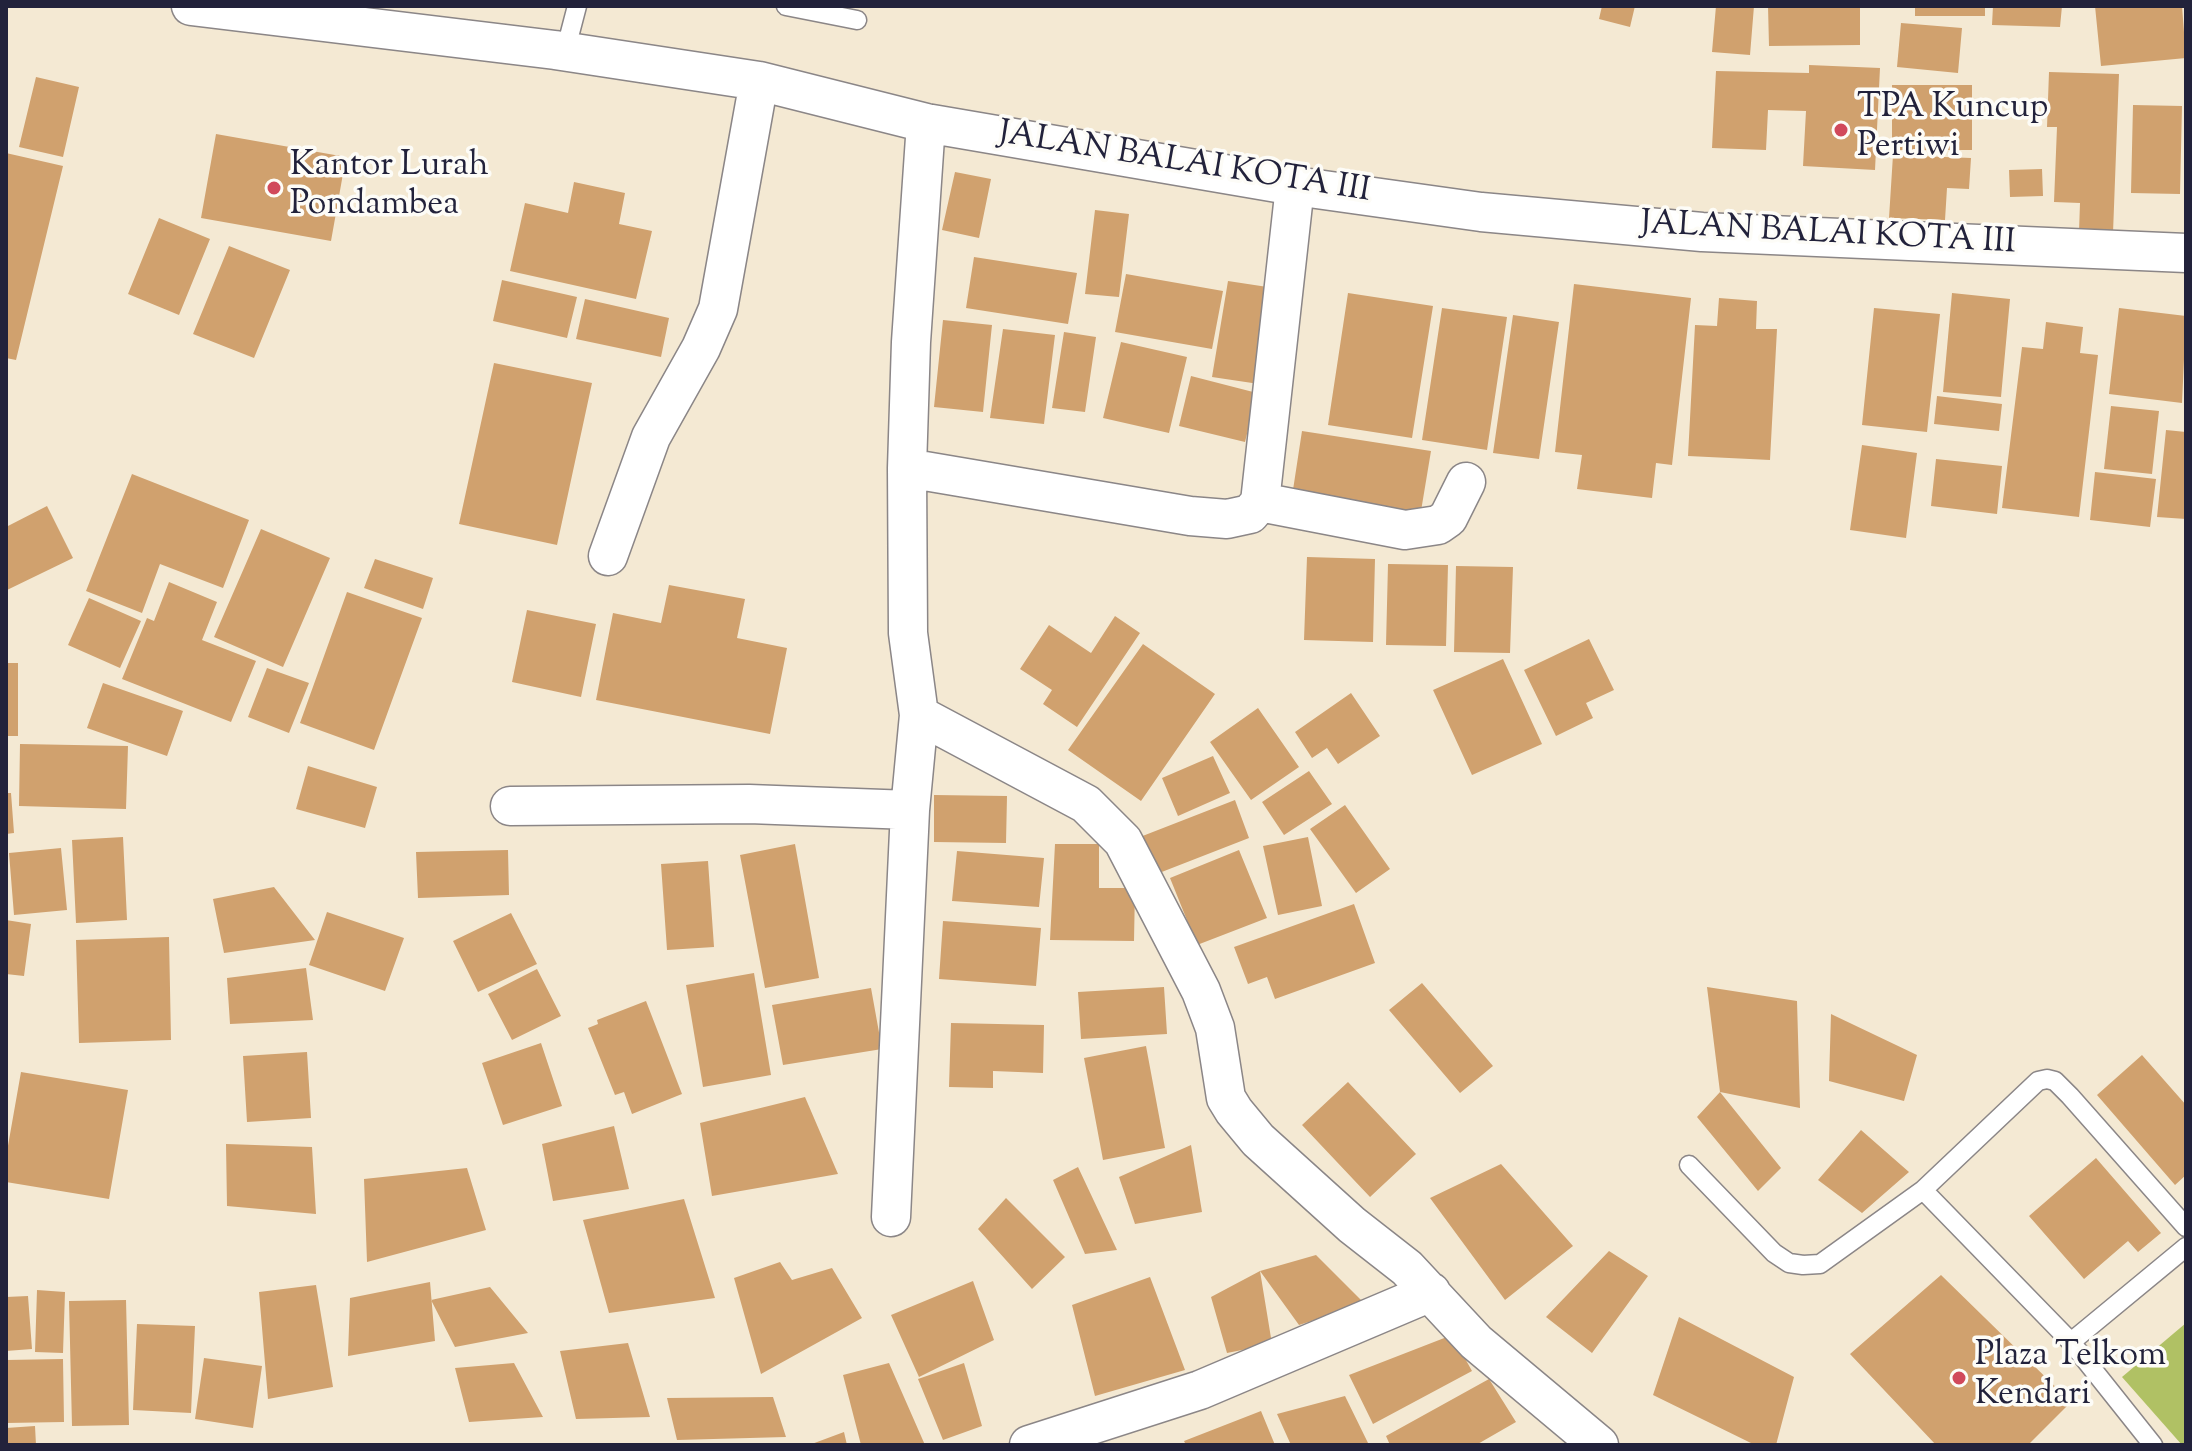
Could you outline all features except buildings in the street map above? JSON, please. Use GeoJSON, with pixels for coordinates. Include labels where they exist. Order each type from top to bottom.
{"type":"FeatureCollection","features":[{"type":"Feature","properties":{"kind":"street","name":"JALAN BALAI KOTA III"},"geometry":{"type":"LineString","coordinates":[[204,7],[565,52],[759,81],[926,123],[1295,186],[1481,212],[1702,232],[2186,253]]}},
{"type":"Feature","properties":{"kind":"street"},"geometry":{"type":"LineString","coordinates":[[608,556],[651,437],[701,348],[718,309],[759,81]]}},
{"type":"Feature","properties":{"kind":"street"},"geometry":{"type":"LineString","coordinates":[[891,1217],[910,810],[919,715],[908,633],[907,468],[911,342],[926,123]]}},
{"type":"Feature","properties":{"kind":"street"},"geometry":{"type":"LineString","coordinates":[[907,468],[1190,516],[1238,518],[1250,514],[1260,502],[1295,186]]}},
{"type":"Feature","properties":{"kind":"street"},"geometry":{"type":"LineString","coordinates":[[1260,502],[1405,530],[1438,525],[1448,518],[1466,482]]}},
{"type":"Feature","properties":{"kind":"street"},"geometry":{"type":"LineString","coordinates":[[919,715],[1086,804],[1123,841],[1201,991],[1215,1028],[1226,1098],[1234,1111],[1258,1140],[1431,1292],[1476,1342],[1599,1445]]}},
{"type":"Feature","properties":{"kind":"street"},"geometry":{"type":"LineString","coordinates":[[510,806],[749,804],[910,810]]}},
{"type":"Feature","properties":{"kind":"street"},"geometry":{"type":"LineString","coordinates":[[1029,1445],[1200,1390],[1431,1292]]}},
{"type":"Feature","properties":{"kind":"lane"},"geometry":{"type":"LineString","coordinates":[[565,52],[577,6]]}},
{"type":"Feature","properties":{"kind":"lane"},"geometry":{"type":"LineString","coordinates":[[786,6],[857,20]]}},
{"type":"Feature","properties":{"kind":"lane"},"geometry":{"type":"LineString","coordinates":[[1689,1165],[1774,1253],[1789,1263],[1820,1264],[1923,1190],[2038,1081],[2047,1079],[2070,1096],[2186,1227]]}},
{"type":"Feature","properties":{"kind":"lane"},"geometry":{"type":"LineString","coordinates":[[1923,1190],[2071,1342],[2153,1445]]}},
{"type":"Feature","properties":{"kind":"lane"},"geometry":{"type":"LineString","coordinates":[[2071,1342],[2186,1247]]}},
{"type":"Feature","properties":{"kind":"green space"},"geometry":{"type":"Polygon","coordinates":[[[2186,1323],[2186,1445],[2182,1445],[2122,1377],[2186,1323]]]}},
{"type":"Feature","properties":{"kind":"place","name":"TPA Kuncup Pertiwi"},"geometry":{"type":"Point","coordinates":[1841,130]}},
{"type":"Feature","properties":{"kind":"place","name":"Kantor Lurah Pondambea"},"geometry":{"type":"Point","coordinates":[274,188]}},
{"type":"Feature","properties":{"kind":"place","name":"Plaza Telkom Kendari"},"geometry":{"type":"Point","coordinates":[1959,1378]}}]}
